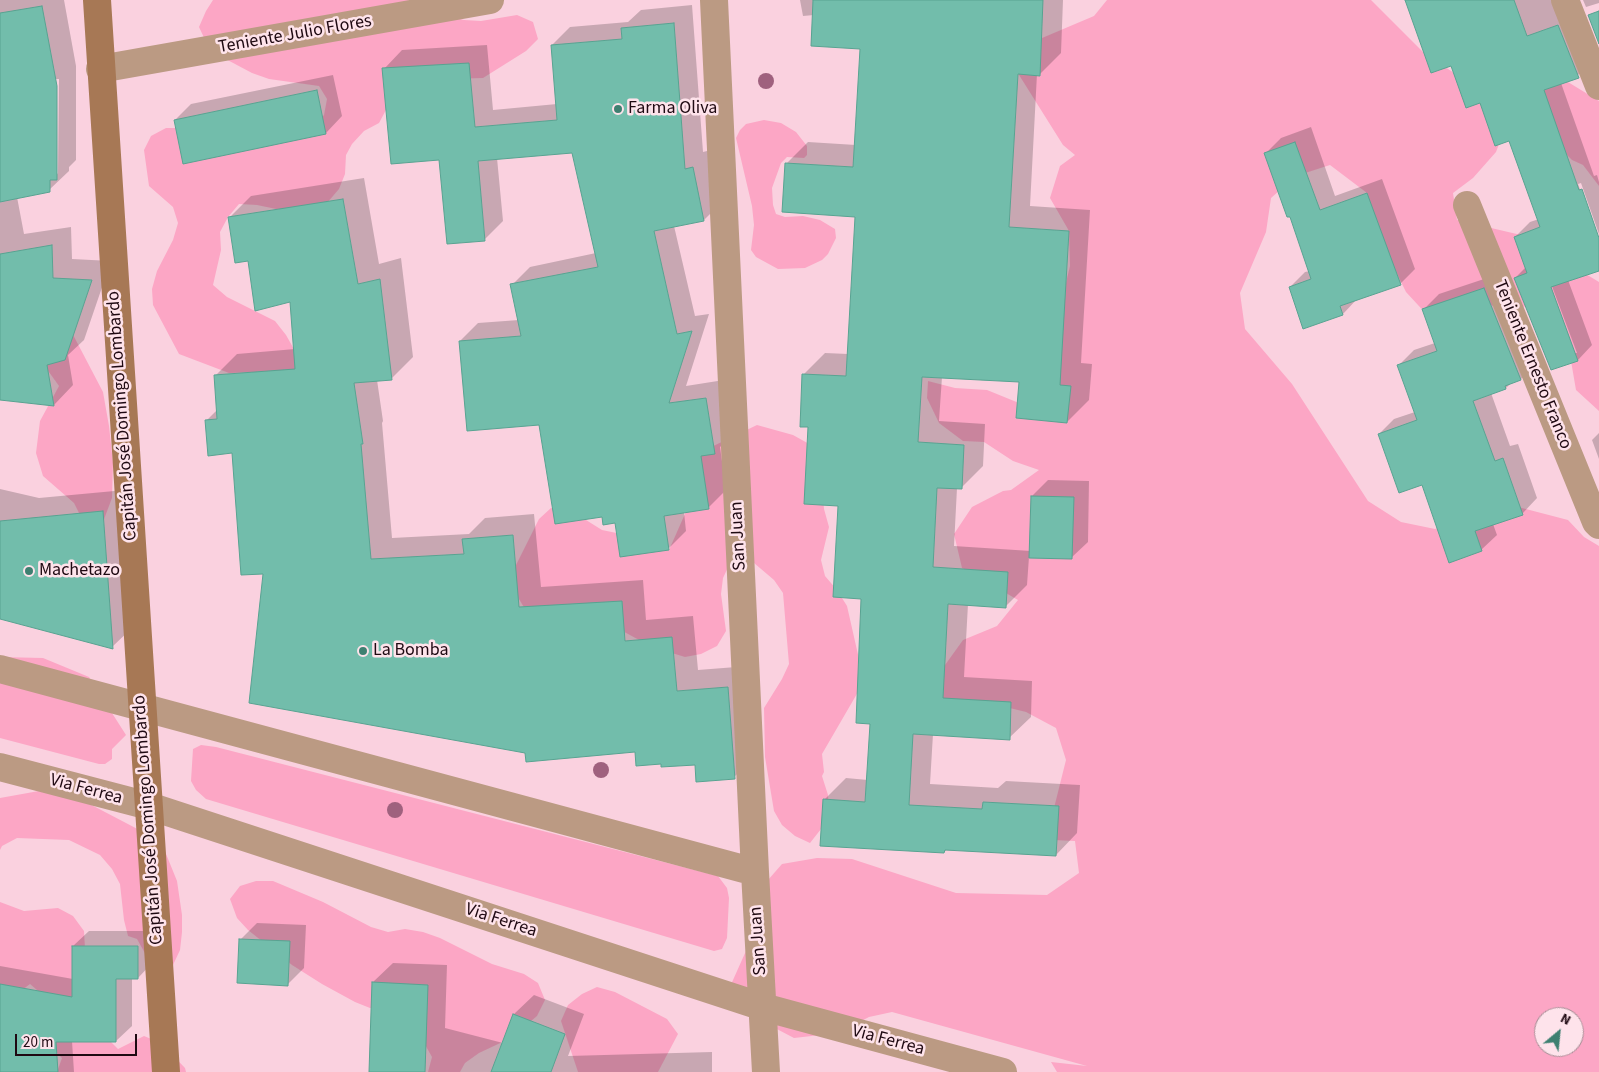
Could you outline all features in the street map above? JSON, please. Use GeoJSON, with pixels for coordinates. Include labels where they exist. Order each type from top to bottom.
{"type":"FeatureCollection","features":[{"type":"Feature","properties":{"kind":"street","name":"Capitán José Domingo Lombardo"},"geometry":{"type":"LineString","coordinates":[[96,0],[166,1072]]}},
{"type":"Feature","properties":{"kind":"street","name":"Teniente Julio Flores"},"geometry":{"type":"LineString","coordinates":[[100,69],[490,0]]}},
{"type":"Feature","properties":{"kind":"street","name":"San Juan"},"geometry":{"type":"LineString","coordinates":[[714,0],[766,1072]]}},
{"type":"Feature","properties":{"kind":"street"},"geometry":{"type":"LineString","coordinates":[[1565,0],[1599,86]]}},
{"type":"Feature","properties":{"kind":"street","name":"Teniente Ernesto Franco"},"geometry":{"type":"LineString","coordinates":[[1467,205],[1596,522],[1599,525]]}},
{"type":"Feature","properties":{"kind":"street"},"geometry":{"type":"LineString","coordinates":[[0,668],[755,872]]}},
{"type":"Feature","properties":{"kind":"street","name":"Via Ferrea"},"geometry":{"type":"LineString","coordinates":[[0,767],[148,806],[763,1007],[1002,1072]]}},
{"type":"Feature","properties":{"kind":"shaded area"},"geometry":{"type":"Polygon","coordinates":[[[213,0],[426,0],[447,16],[464,20],[481,21],[517,15],[533,22],[538,39],[526,51],[483,78],[450,79],[387,108],[379,123],[364,131],[352,144],[346,155],[345,174],[339,189],[327,203],[293,209],[276,209],[239,204],[228,217],[220,232],[221,250],[213,285],[227,297],[275,321],[295,351],[298,371],[229,373],[179,354],[153,305],[152,289],[157,271],[173,240],[178,223],[173,207],[149,186],[144,150],[151,136],[166,128],[313,128],[324,115],[327,99],[319,86],[269,79],[252,73],[220,56],[207,44],[199,27],[213,0]]]}},
{"type":"Feature","properties":{"kind":"shaded area"},"geometry":{"type":"Polygon","coordinates":[[[1107,0],[1371,0],[1425,54],[1488,95],[1505,128],[1496,152],[1473,178],[1453,193],[1457,220],[1521,235],[1599,282],[1599,411],[1576,390],[1565,326],[1539,305],[1504,309],[1480,302],[1430,318],[1406,292],[1375,229],[1367,193],[1330,165],[1296,176],[1271,198],[1266,232],[1240,293],[1245,329],[1292,384],[1368,501],[1401,522],[1435,529],[1499,502],[1568,520],[1584,537],[1599,546],[1599,1072],[1057,1072],[1051,1062],[1087,1066],[892,1012],[869,1017],[838,1033],[794,1038],[752,1016],[729,989],[758,924],[761,888],[782,864],[817,858],[852,859],[956,893],[1047,895],[1079,873],[1075,841],[1053,840],[1054,808],[1066,760],[1056,728],[1026,712],[993,704],[927,708],[924,675],[945,665],[963,640],[997,626],[1018,600],[962,568],[954,534],[972,507],[1003,491],[1011,490],[1039,470],[1013,461],[984,442],[963,441],[939,423],[927,398],[928,381],[955,388],[987,390],[1019,403],[1054,332],[1070,266],[1069,231],[1050,198],[1060,166],[1075,155],[1063,145],[1014,67],[1042,38],[1094,16],[1107,0]]]}},
{"type":"Feature","properties":{"kind":"shaded area"},"geometry":{"type":"Polygon","coordinates":[[[1526,71],[1563,79],[1599,101],[1599,186],[1583,165],[1572,160],[1548,136],[1526,71]]]}},
{"type":"Feature","properties":{"kind":"shaded area"},"geometry":{"type":"Polygon","coordinates":[[[764,120],[781,123],[796,132],[807,146],[807,155],[804,158],[787,157],[781,163],[772,188],[773,205],[776,214],[785,217],[803,216],[820,220],[835,229],[836,238],[828,254],[822,260],[805,268],[778,269],[756,257],[751,250],[754,225],[752,206],[736,138],[746,124],[764,120]]]}},
{"type":"Feature","properties":{"kind":"shaded area"},"geometry":{"type":"Polygon","coordinates":[[[58,306],[103,392],[113,463],[112,498],[100,530],[84,523],[74,503],[43,476],[36,453],[40,421],[59,386],[23,336],[58,306]]]}},
{"type":"Feature","properties":{"kind":"shaded area"},"geometry":{"type":"Polygon","coordinates":[[[757,425],[793,435],[811,445],[821,475],[824,509],[829,527],[821,560],[825,576],[847,606],[859,659],[858,692],[822,754],[824,772],[822,776],[828,795],[829,813],[821,829],[810,843],[795,836],[782,825],[774,811],[765,757],[764,708],[789,664],[783,593],[774,580],[747,557],[730,563],[723,578],[721,594],[726,631],[717,646],[701,654],[685,657],[652,647],[593,615],[525,609],[508,581],[539,519],[551,508],[570,510],[602,530],[655,541],[669,550],[688,507],[701,456],[705,450],[757,425]]]}},
{"type":"Feature","properties":{"kind":"shaded area"},"geometry":{"type":"Polygon","coordinates":[[[0,657],[43,658],[89,677],[126,735],[112,749],[112,759],[105,764],[99,764],[0,738],[0,657]]]}},
{"type":"Feature","properties":{"kind":"shaded area"},"geometry":{"type":"Polygon","coordinates":[[[201,745],[216,747],[718,876],[727,888],[729,898],[727,938],[722,949],[714,951],[206,799],[196,790],[191,781],[193,749],[201,745]]]}},
{"type":"Feature","properties":{"kind":"shaded area"},"geometry":{"type":"Polygon","coordinates":[[[50,789],[82,800],[147,834],[162,844],[177,881],[182,915],[180,950],[173,965],[156,973],[137,939],[128,936],[124,920],[120,884],[112,869],[100,855],[69,840],[17,838],[2,846],[0,850],[0,798],[50,789]]]}},
{"type":"Feature","properties":{"kind":"shaded area"},"geometry":{"type":"Polygon","coordinates":[[[256,881],[273,881],[323,902],[371,927],[388,932],[405,929],[423,932],[440,938],[492,964],[524,974],[538,983],[545,1000],[537,1016],[511,1038],[479,1053],[465,1063],[460,1072],[428,1072],[432,1057],[415,1027],[387,1009],[370,1008],[322,984],[292,965],[248,930],[237,918],[230,899],[240,886],[256,881]]]}},
{"type":"Feature","properties":{"kind":"shaded area"},"geometry":{"type":"Polygon","coordinates":[[[0,902],[24,911],[58,908],[73,916],[84,931],[89,1020],[118,1049],[144,1036],[161,1043],[185,1068],[186,1072],[57,1072],[62,1058],[50,1046],[45,997],[30,984],[0,1007],[0,902]]]}},
{"type":"Feature","properties":{"kind":"shaded area"},"geometry":{"type":"Polygon","coordinates":[[[597,987],[615,992],[667,1019],[678,1034],[658,1072],[578,1072],[561,1021],[568,1005],[582,994],[597,987]]]}},
{"type":"Feature","properties":{"kind":"building"},"geometry":{"type":"Polygon","coordinates":[[[813,0],[1043,0],[1040,76],[1018,74],[1009,227],[1069,231],[1060,385],[1071,386],[1067,423],[1016,418],[1019,382],[922,377],[918,442],[964,445],[962,489],[937,488],[933,567],[1008,572],[1006,608],[948,604],[943,698],[1011,702],[1010,740],[913,734],[909,805],[982,809],[983,802],[1059,806],[1056,856],[945,850],[944,853],[820,846],[823,799],[865,802],[870,724],[856,723],[861,599],[833,597],[838,506],[804,504],[808,427],[800,427],[802,374],[846,376],[855,217],[782,212],[785,163],[853,167],[860,49],[811,46],[813,0]]]}},
{"type":"Feature","properties":{"kind":"building"},"geometry":{"type":"Polygon","coordinates":[[[1405,0],[1514,0],[1527,36],[1558,25],[1579,78],[1544,90],[1579,190],[1582,189],[1599,238],[1599,271],[1551,287],[1578,361],[1551,370],[1514,278],[1527,273],[1514,237],[1540,227],[1509,141],[1495,146],[1480,103],[1466,108],[1451,66],[1431,73],[1405,0]]]}},
{"type":"Feature","properties":{"kind":"building"},"geometry":{"type":"Polygon","coordinates":[[[42,6],[57,86],[57,180],[50,180],[50,192],[0,202],[0,13],[42,6]]]}},
{"type":"Feature","properties":{"kind":"building"},"geometry":{"type":"Polygon","coordinates":[[[1599,11],[1599,44],[1588,15],[1599,11]]]}},
{"type":"Feature","properties":{"kind":"building"},"geometry":{"type":"Polygon","coordinates":[[[674,23],[685,169],[693,167],[704,221],[654,231],[677,334],[692,331],[669,403],[706,398],[715,454],[701,456],[709,509],[664,516],[669,550],[620,557],[615,523],[603,525],[602,517],[555,524],[539,425],[467,431],[459,341],[521,336],[510,284],[598,267],[572,153],[478,161],[485,241],[447,244],[439,160],[391,164],[382,68],[469,63],[475,127],[557,120],[551,45],[622,39],[621,28],[674,23]]]}},
{"type":"Feature","properties":{"kind":"building"},"geometry":{"type":"Polygon","coordinates":[[[317,90],[326,134],[183,164],[174,120],[317,90]]]}},
{"type":"Feature","properties":{"kind":"building"},"geometry":{"type":"Polygon","coordinates":[[[1295,142],[1320,210],[1367,193],[1401,285],[1340,306],[1343,315],[1303,329],[1289,287],[1311,279],[1290,217],[1287,217],[1264,153],[1295,142]]]}},
{"type":"Feature","properties":{"kind":"building"},"geometry":{"type":"Polygon","coordinates":[[[343,199],[358,284],[380,279],[392,380],[354,383],[363,444],[361,444],[371,559],[464,554],[462,539],[513,535],[519,607],[622,601],[625,641],[672,637],[677,691],[728,687],[735,779],[696,782],[695,765],[661,767],[661,764],[636,766],[635,752],[526,762],[525,753],[249,703],[263,574],[241,575],[232,453],[208,456],[205,420],[217,419],[214,375],[295,369],[290,302],[255,311],[248,261],[235,263],[228,217],[343,199]]]}},
{"type":"Feature","properties":{"kind":"building"},"geometry":{"type":"Polygon","coordinates":[[[52,245],[53,278],[92,280],[65,360],[47,365],[54,406],[0,400],[0,254],[52,245]]]}},
{"type":"Feature","properties":{"kind":"building"},"geometry":{"type":"Polygon","coordinates":[[[1484,288],[1521,380],[1505,386],[1506,389],[1473,401],[1495,461],[1503,458],[1523,515],[1475,531],[1482,551],[1449,563],[1422,485],[1399,493],[1378,434],[1417,420],[1397,365],[1437,351],[1422,309],[1484,288]]]}},
{"type":"Feature","properties":{"kind":"building"},"geometry":{"type":"Polygon","coordinates":[[[1031,496],[1074,497],[1072,559],[1029,558],[1031,496]]]}},
{"type":"Feature","properties":{"kind":"building"},"geometry":{"type":"Polygon","coordinates":[[[103,511],[113,649],[0,619],[0,521],[103,511]]]}},
{"type":"Feature","properties":{"kind":"building"},"geometry":{"type":"Polygon","coordinates":[[[239,939],[290,941],[288,986],[237,983],[239,939]]]}},
{"type":"Feature","properties":{"kind":"building"},"geometry":{"type":"Polygon","coordinates":[[[72,946],[138,946],[138,979],[116,979],[116,1042],[56,1042],[58,1072],[0,1072],[0,984],[72,997],[72,946]]]}},
{"type":"Feature","properties":{"kind":"building"},"geometry":{"type":"Polygon","coordinates":[[[372,982],[428,985],[425,1072],[369,1072],[372,982]]]}},
{"type":"Feature","properties":{"kind":"building"},"geometry":{"type":"Polygon","coordinates":[[[513,1014],[565,1034],[551,1072],[491,1072],[513,1014]]]}},
{"type":"Feature","properties":{"kind":"place","name":"Farma Oliva"},"geometry":{"type":"Point","coordinates":[618,109]}},
{"type":"Feature","properties":{"kind":"place","name":"Machetazo"},"geometry":{"type":"Point","coordinates":[29,571]}},
{"type":"Feature","properties":{"kind":"place","name":"La Bomba"},"geometry":{"type":"Point","coordinates":[363,651]}}]}
